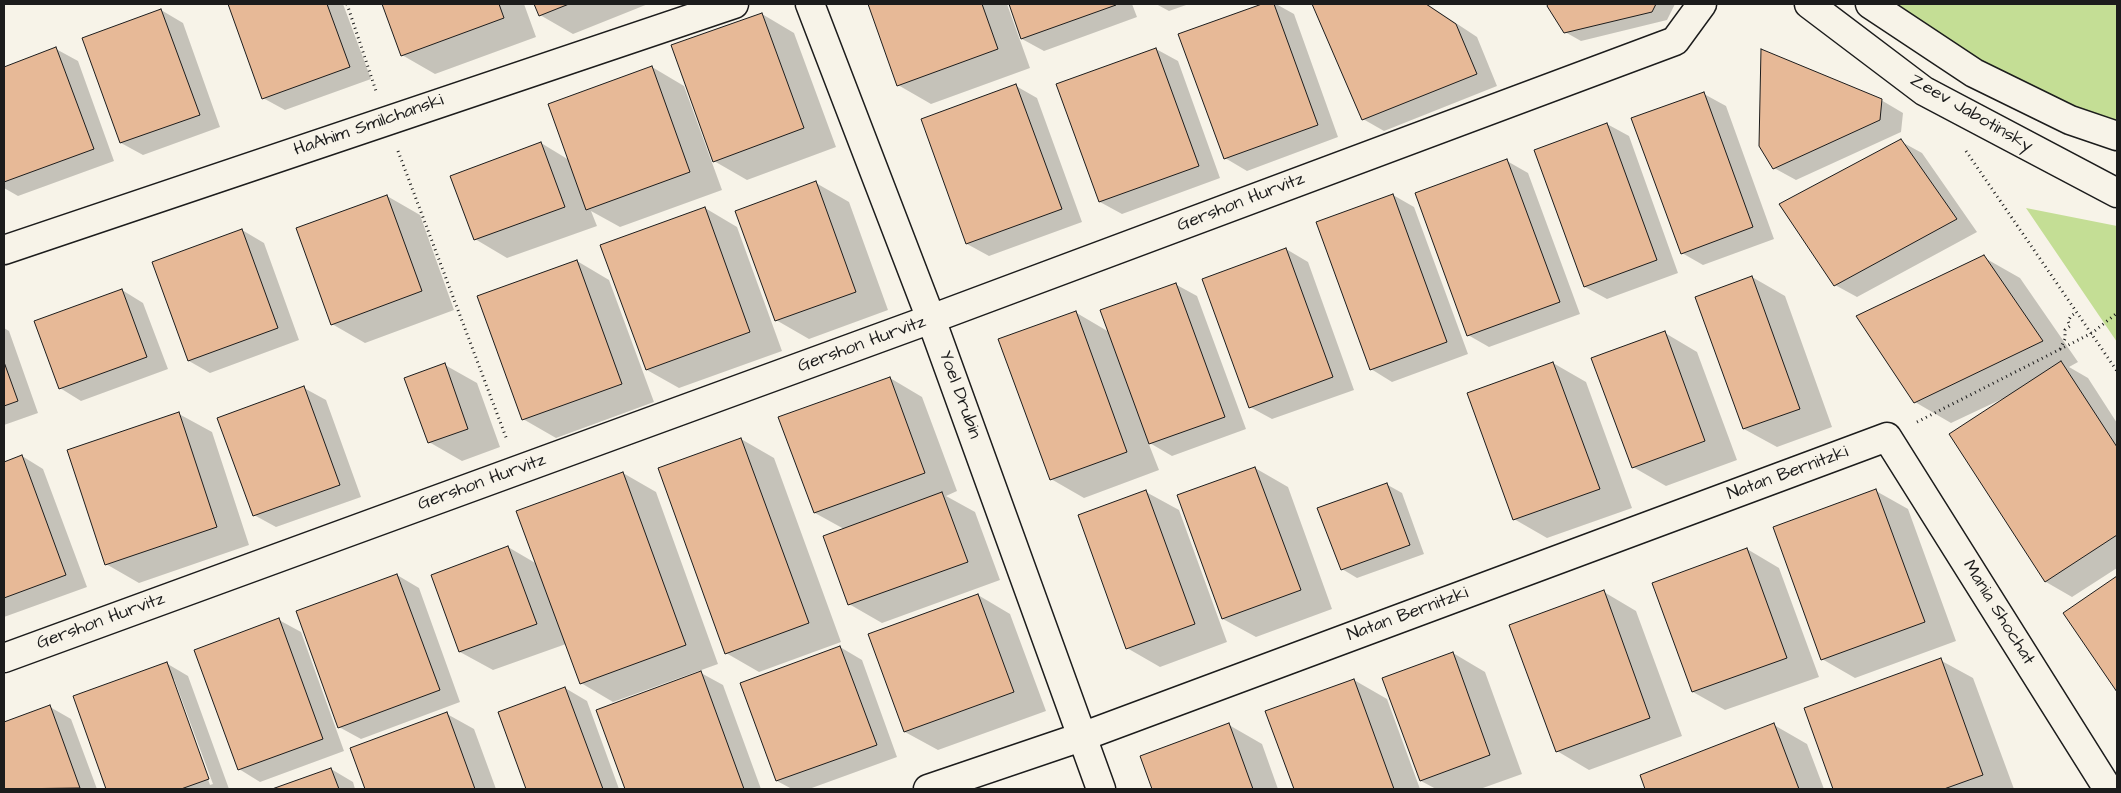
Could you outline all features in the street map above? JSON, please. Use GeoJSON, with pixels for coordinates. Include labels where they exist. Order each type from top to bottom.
{"type":"FeatureCollection","features":[{"type":"Feature","properties":{"kind":"street","name":"HaAhim Smilchanski"},"geometry":{"type":"LineString","coordinates":[[4,250],[734,4]]}},
{"type":"Feature","properties":{"kind":"street","name":"Yoel Drubin"},"geometry":{"type":"LineString","coordinates":[[810,4],[932,319],[1084,736],[1101,789]]}},
{"type":"Feature","properties":{"kind":"street","name":"Gershon Hurvitz"},"geometry":{"type":"LineString","coordinates":[[4,658],[932,319],[1675,41],[1702,4]]}},
{"type":"Feature","properties":{"kind":"street","name":"Zeev Jabotinsky"},"geometry":{"type":"LineString","coordinates":[[1809,4],[1924,91],[2117,193]]}},
{"type":"Feature","properties":{"kind":"street"},"geometry":{"type":"LineString","coordinates":[[1870,4],[1974,72],[2070,120],[2117,136]]}},
{"type":"Feature","properties":{"kind":"street"},"geometry":{"type":"LineString","coordinates":[[2067,168],[2117,185]]}},
{"type":"Feature","properties":{"kind":"street","name":"Natan Bernitzki"},"geometry":{"type":"LineString","coordinates":[[928,789],[1084,736],[1887,437]]}},
{"type":"Feature","properties":{"kind":"street","name":"Mania Shochat"},"geometry":{"type":"LineString","coordinates":[[1887,437],[2108,789]]}},
{"type":"Feature","properties":{"kind":"path"},"geometry":{"type":"LineString","coordinates":[[347,4],[386,120],[518,470]]}},
{"type":"Feature","properties":{"kind":"path"},"geometry":{"type":"LineString","coordinates":[[1964,148],[2117,371]]}},
{"type":"Feature","properties":{"kind":"path"},"geometry":{"type":"LineString","coordinates":[[2060,349],[2066,339],[2065,330],[2070,326],[2068,321],[2070,316],[2078,312]]}},
{"type":"Feature","properties":{"kind":"path"},"geometry":{"type":"LineString","coordinates":[[1887,437],[2092,333],[2117,313]]}},
{"type":"Feature","properties":{"kind":"green space"},"geometry":{"type":"Polygon","coordinates":[[[1870,4],[2117,4],[2117,136],[1870,4]]]}},
{"type":"Feature","properties":{"kind":"green space"},"geometry":{"type":"Polygon","coordinates":[[[2026,208],[2117,226],[2117,342],[2026,208]]]}},
{"type":"Feature","properties":{"kind":"building"},"geometry":{"type":"Polygon","coordinates":[[[228,4],[327,4],[350,67],[262,99],[228,4]]]}},
{"type":"Feature","properties":{"kind":"building"},"geometry":{"type":"Polygon","coordinates":[[[382,4],[499,4],[504,18],[401,56],[382,4]]]}},
{"type":"Feature","properties":{"kind":"building"},"geometry":{"type":"Polygon","coordinates":[[[534,4],[569,4],[539,16],[534,4]]]}},
{"type":"Feature","properties":{"kind":"building"},"geometry":{"type":"Polygon","coordinates":[[[868,4],[982,4],[998,49],[897,86],[868,4]]]}},
{"type":"Feature","properties":{"kind":"building"},"geometry":{"type":"Polygon","coordinates":[[[1009,4],[1116,4],[1116,5],[1021,39],[1009,4]]]}},
{"type":"Feature","properties":{"kind":"building"},"geometry":{"type":"Polygon","coordinates":[[[1262,4],[1274,4],[1318,125],[1224,159],[1178,34],[1262,4]]]}},
{"type":"Feature","properties":{"kind":"building"},"geometry":{"type":"Polygon","coordinates":[[[1312,4],[1426,4],[1456,24],[1477,74],[1362,120],[1312,4]]]}},
{"type":"Feature","properties":{"kind":"building"},"geometry":{"type":"Polygon","coordinates":[[[1548,4],[1656,4],[1652,12],[1564,33],[1547,6],[1548,4]]]}},
{"type":"Feature","properties":{"kind":"building"},"geometry":{"type":"Polygon","coordinates":[[[161,9],[200,115],[120,143],[82,38],[161,9]]]}},
{"type":"Feature","properties":{"kind":"building"},"geometry":{"type":"Polygon","coordinates":[[[762,13],[804,128],[713,162],[671,45],[762,13]]]}},
{"type":"Feature","properties":{"kind":"building"},"geometry":{"type":"Polygon","coordinates":[[[56,47],[94,149],[4,182],[4,67],[56,47]]]}},
{"type":"Feature","properties":{"kind":"building"},"geometry":{"type":"Polygon","coordinates":[[[1156,48],[1199,166],[1099,202],[1056,84],[1156,48]]]}},
{"type":"Feature","properties":{"kind":"building"},"geometry":{"type":"Polygon","coordinates":[[[1761,49],[1882,99],[1880,120],[1773,169],[1759,146],[1761,49]]]}},
{"type":"Feature","properties":{"kind":"building"},"geometry":{"type":"Polygon","coordinates":[[[652,66],[690,172],[586,210],[548,104],[652,66]]]}},
{"type":"Feature","properties":{"kind":"building"},"geometry":{"type":"Polygon","coordinates":[[[1016,84],[1062,209],[966,244],[921,119],[1016,84]]]}},
{"type":"Feature","properties":{"kind":"building"},"geometry":{"type":"Polygon","coordinates":[[[1704,92],[1753,227],[1681,254],[1631,118],[1704,92]]]}},
{"type":"Feature","properties":{"kind":"building"},"geometry":{"type":"Polygon","coordinates":[[[1607,123],[1657,260],[1584,287],[1534,150],[1607,123]]]}},
{"type":"Feature","properties":{"kind":"building"},"geometry":{"type":"Polygon","coordinates":[[[1901,139],[1957,219],[1834,286],[1779,204],[1901,139]]]}},
{"type":"Feature","properties":{"kind":"building"},"geometry":{"type":"Polygon","coordinates":[[[541,142],[565,207],[474,240],[450,176],[541,142]]]}},
{"type":"Feature","properties":{"kind":"building"},"geometry":{"type":"Polygon","coordinates":[[[1507,159],[1560,302],[1467,336],[1415,193],[1507,159]]]}},
{"type":"Feature","properties":{"kind":"building"},"geometry":{"type":"Polygon","coordinates":[[[816,181],[856,292],[775,321],[735,211],[816,181]]]}},
{"type":"Feature","properties":{"kind":"building"},"geometry":{"type":"Polygon","coordinates":[[[1393,194],[1447,342],[1370,370],[1316,222],[1393,194]]]}},
{"type":"Feature","properties":{"kind":"building"},"geometry":{"type":"Polygon","coordinates":[[[387,195],[422,291],[331,325],[296,228],[387,195]]]}},
{"type":"Feature","properties":{"kind":"building"},"geometry":{"type":"Polygon","coordinates":[[[705,207],[750,332],[646,370],[600,245],[705,207]]]}},
{"type":"Feature","properties":{"kind":"building"},"geometry":{"type":"Polygon","coordinates":[[[242,229],[278,328],[188,361],[152,262],[242,229]]]}},
{"type":"Feature","properties":{"kind":"building"},"geometry":{"type":"Polygon","coordinates":[[[1286,248],[1333,377],[1249,408],[1202,279],[1286,248]]]}},
{"type":"Feature","properties":{"kind":"building"},"geometry":{"type":"Polygon","coordinates":[[[1984,255],[2043,341],[1914,403],[1856,316],[1984,255]]]}},
{"type":"Feature","properties":{"kind":"building"},"geometry":{"type":"Polygon","coordinates":[[[577,260],[622,384],[522,420],[477,296],[577,260]]]}},
{"type":"Feature","properties":{"kind":"building"},"geometry":{"type":"Polygon","coordinates":[[[1752,276],[1800,409],[1743,429],[1695,297],[1752,276]]]}},
{"type":"Feature","properties":{"kind":"building"},"geometry":{"type":"Polygon","coordinates":[[[1176,283],[1225,417],[1149,444],[1100,310],[1176,283]]]}},
{"type":"Feature","properties":{"kind":"building"},"geometry":{"type":"Polygon","coordinates":[[[122,289],[147,357],[59,389],[34,321],[122,289]]]}},
{"type":"Feature","properties":{"kind":"building"},"geometry":{"type":"Polygon","coordinates":[[[1076,311],[1127,452],[1050,480],[998,339],[1076,311]]]}},
{"type":"Feature","properties":{"kind":"building"},"geometry":{"type":"Polygon","coordinates":[[[1665,331],[1705,441],[1632,468],[1591,358],[1665,331]]]}},
{"type":"Feature","properties":{"kind":"building"},"geometry":{"type":"Polygon","coordinates":[[[2061,361],[2117,447],[2117,535],[2045,582],[1949,434],[2061,361]]]}},
{"type":"Feature","properties":{"kind":"building"},"geometry":{"type":"Polygon","coordinates":[[[4,362],[18,401],[4,406],[4,362]]]}},
{"type":"Feature","properties":{"kind":"building"},"geometry":{"type":"Polygon","coordinates":[[[1553,362],[1600,489],[1513,520],[1467,393],[1553,362]]]}},
{"type":"Feature","properties":{"kind":"building"},"geometry":{"type":"Polygon","coordinates":[[[445,363],[468,429],[428,443],[404,378],[445,363]]]}},
{"type":"Feature","properties":{"kind":"building"},"geometry":{"type":"Polygon","coordinates":[[[890,377],[925,473],[814,513],[778,417],[890,377]]]}},
{"type":"Feature","properties":{"kind":"building"},"geometry":{"type":"Polygon","coordinates":[[[304,386],[340,485],[253,516],[217,418],[304,386]]]}},
{"type":"Feature","properties":{"kind":"building"},"geometry":{"type":"Polygon","coordinates":[[[179,412],[217,527],[105,565],[67,450],[179,412]]]}},
{"type":"Feature","properties":{"kind":"building"},"geometry":{"type":"Polygon","coordinates":[[[741,438],[809,623],[725,654],[658,468],[741,438]]]}},
{"type":"Feature","properties":{"kind":"building"},"geometry":{"type":"Polygon","coordinates":[[[22,455],[66,575],[4,598],[4,462],[22,455]]]}},
{"type":"Feature","properties":{"kind":"building"},"geometry":{"type":"Polygon","coordinates":[[[1255,467],[1301,590],[1222,619],[1177,495],[1255,467]]]}},
{"type":"Feature","properties":{"kind":"building"},"geometry":{"type":"Polygon","coordinates":[[[623,472],[686,645],[580,684],[516,511],[623,472]]]}},
{"type":"Feature","properties":{"kind":"building"},"geometry":{"type":"Polygon","coordinates":[[[1387,483],[1410,545],[1341,570],[1317,508],[1387,483]]]}},
{"type":"Feature","properties":{"kind":"building"},"geometry":{"type":"Polygon","coordinates":[[[1876,489],[1925,622],[1821,660],[1773,527],[1876,489]]]}},
{"type":"Feature","properties":{"kind":"building"},"geometry":{"type":"Polygon","coordinates":[[[1146,490],[1195,624],[1126,649],[1078,515],[1146,490]]]}},
{"type":"Feature","properties":{"kind":"building"},"geometry":{"type":"Polygon","coordinates":[[[942,492],[968,562],[848,605],[823,536],[942,492]]]}},
{"type":"Feature","properties":{"kind":"building"},"geometry":{"type":"Polygon","coordinates":[[[508,546],[537,624],[459,652],[431,575],[508,546]]]}},
{"type":"Feature","properties":{"kind":"building"},"geometry":{"type":"Polygon","coordinates":[[[1747,548],[1787,658],[1692,692],[1652,583],[1747,548]]]}},
{"type":"Feature","properties":{"kind":"building"},"geometry":{"type":"Polygon","coordinates":[[[397,574],[440,690],[338,728],[296,611],[397,574]]]}},
{"type":"Feature","properties":{"kind":"building"},"geometry":{"type":"Polygon","coordinates":[[[2117,576],[2117,692],[2063,613],[2117,576]]]}},
{"type":"Feature","properties":{"kind":"building"},"geometry":{"type":"Polygon","coordinates":[[[1604,590],[1650,718],[1556,752],[1509,625],[1604,590]]]}},
{"type":"Feature","properties":{"kind":"building"},"geometry":{"type":"Polygon","coordinates":[[[978,594],[1014,692],[904,732],[868,634],[978,594]]]}},
{"type":"Feature","properties":{"kind":"building"},"geometry":{"type":"Polygon","coordinates":[[[279,618],[323,739],[238,770],[194,650],[279,618]]]}},
{"type":"Feature","properties":{"kind":"building"},"geometry":{"type":"Polygon","coordinates":[[[840,646],[877,745],[776,781],[740,683],[840,646]]]}},
{"type":"Feature","properties":{"kind":"building"},"geometry":{"type":"Polygon","coordinates":[[[1453,652],[1490,755],[1420,781],[1382,678],[1453,652]]]}},
{"type":"Feature","properties":{"kind":"building"},"geometry":{"type":"Polygon","coordinates":[[[1941,658],[1983,775],[1944,789],[1833,789],[1804,708],[1941,658]]]}},
{"type":"Feature","properties":{"kind":"building"},"geometry":{"type":"Polygon","coordinates":[[[167,662],[209,779],[181,789],[106,789],[73,696],[167,662]]]}},
{"type":"Feature","properties":{"kind":"building"},"geometry":{"type":"Polygon","coordinates":[[[701,671],[744,789],[625,789],[596,710],[701,671]]]}},
{"type":"Feature","properties":{"kind":"building"},"geometry":{"type":"Polygon","coordinates":[[[1354,679],[1394,789],[1294,789],[1265,711],[1354,679]]]}},
{"type":"Feature","properties":{"kind":"building"},"geometry":{"type":"Polygon","coordinates":[[[565,687],[603,789],[526,789],[498,712],[565,687]]]}},
{"type":"Feature","properties":{"kind":"building"},"geometry":{"type":"Polygon","coordinates":[[[50,705],[80,788],[4,789],[4,722],[50,705]]]}},
{"type":"Feature","properties":{"kind":"building"},"geometry":{"type":"Polygon","coordinates":[[[447,712],[475,789],[365,789],[350,748],[447,712]]]}},
{"type":"Feature","properties":{"kind":"building"},"geometry":{"type":"Polygon","coordinates":[[[1229,723],[1253,789],[1152,789],[1140,756],[1229,723]]]}},
{"type":"Feature","properties":{"kind":"building"},"geometry":{"type":"Polygon","coordinates":[[[1774,723],[1799,789],[1645,789],[1640,775],[1774,723]]]}},
{"type":"Feature","properties":{"kind":"building"},"geometry":{"type":"Polygon","coordinates":[[[331,768],[339,789],[272,789],[331,768]]]}}]}
